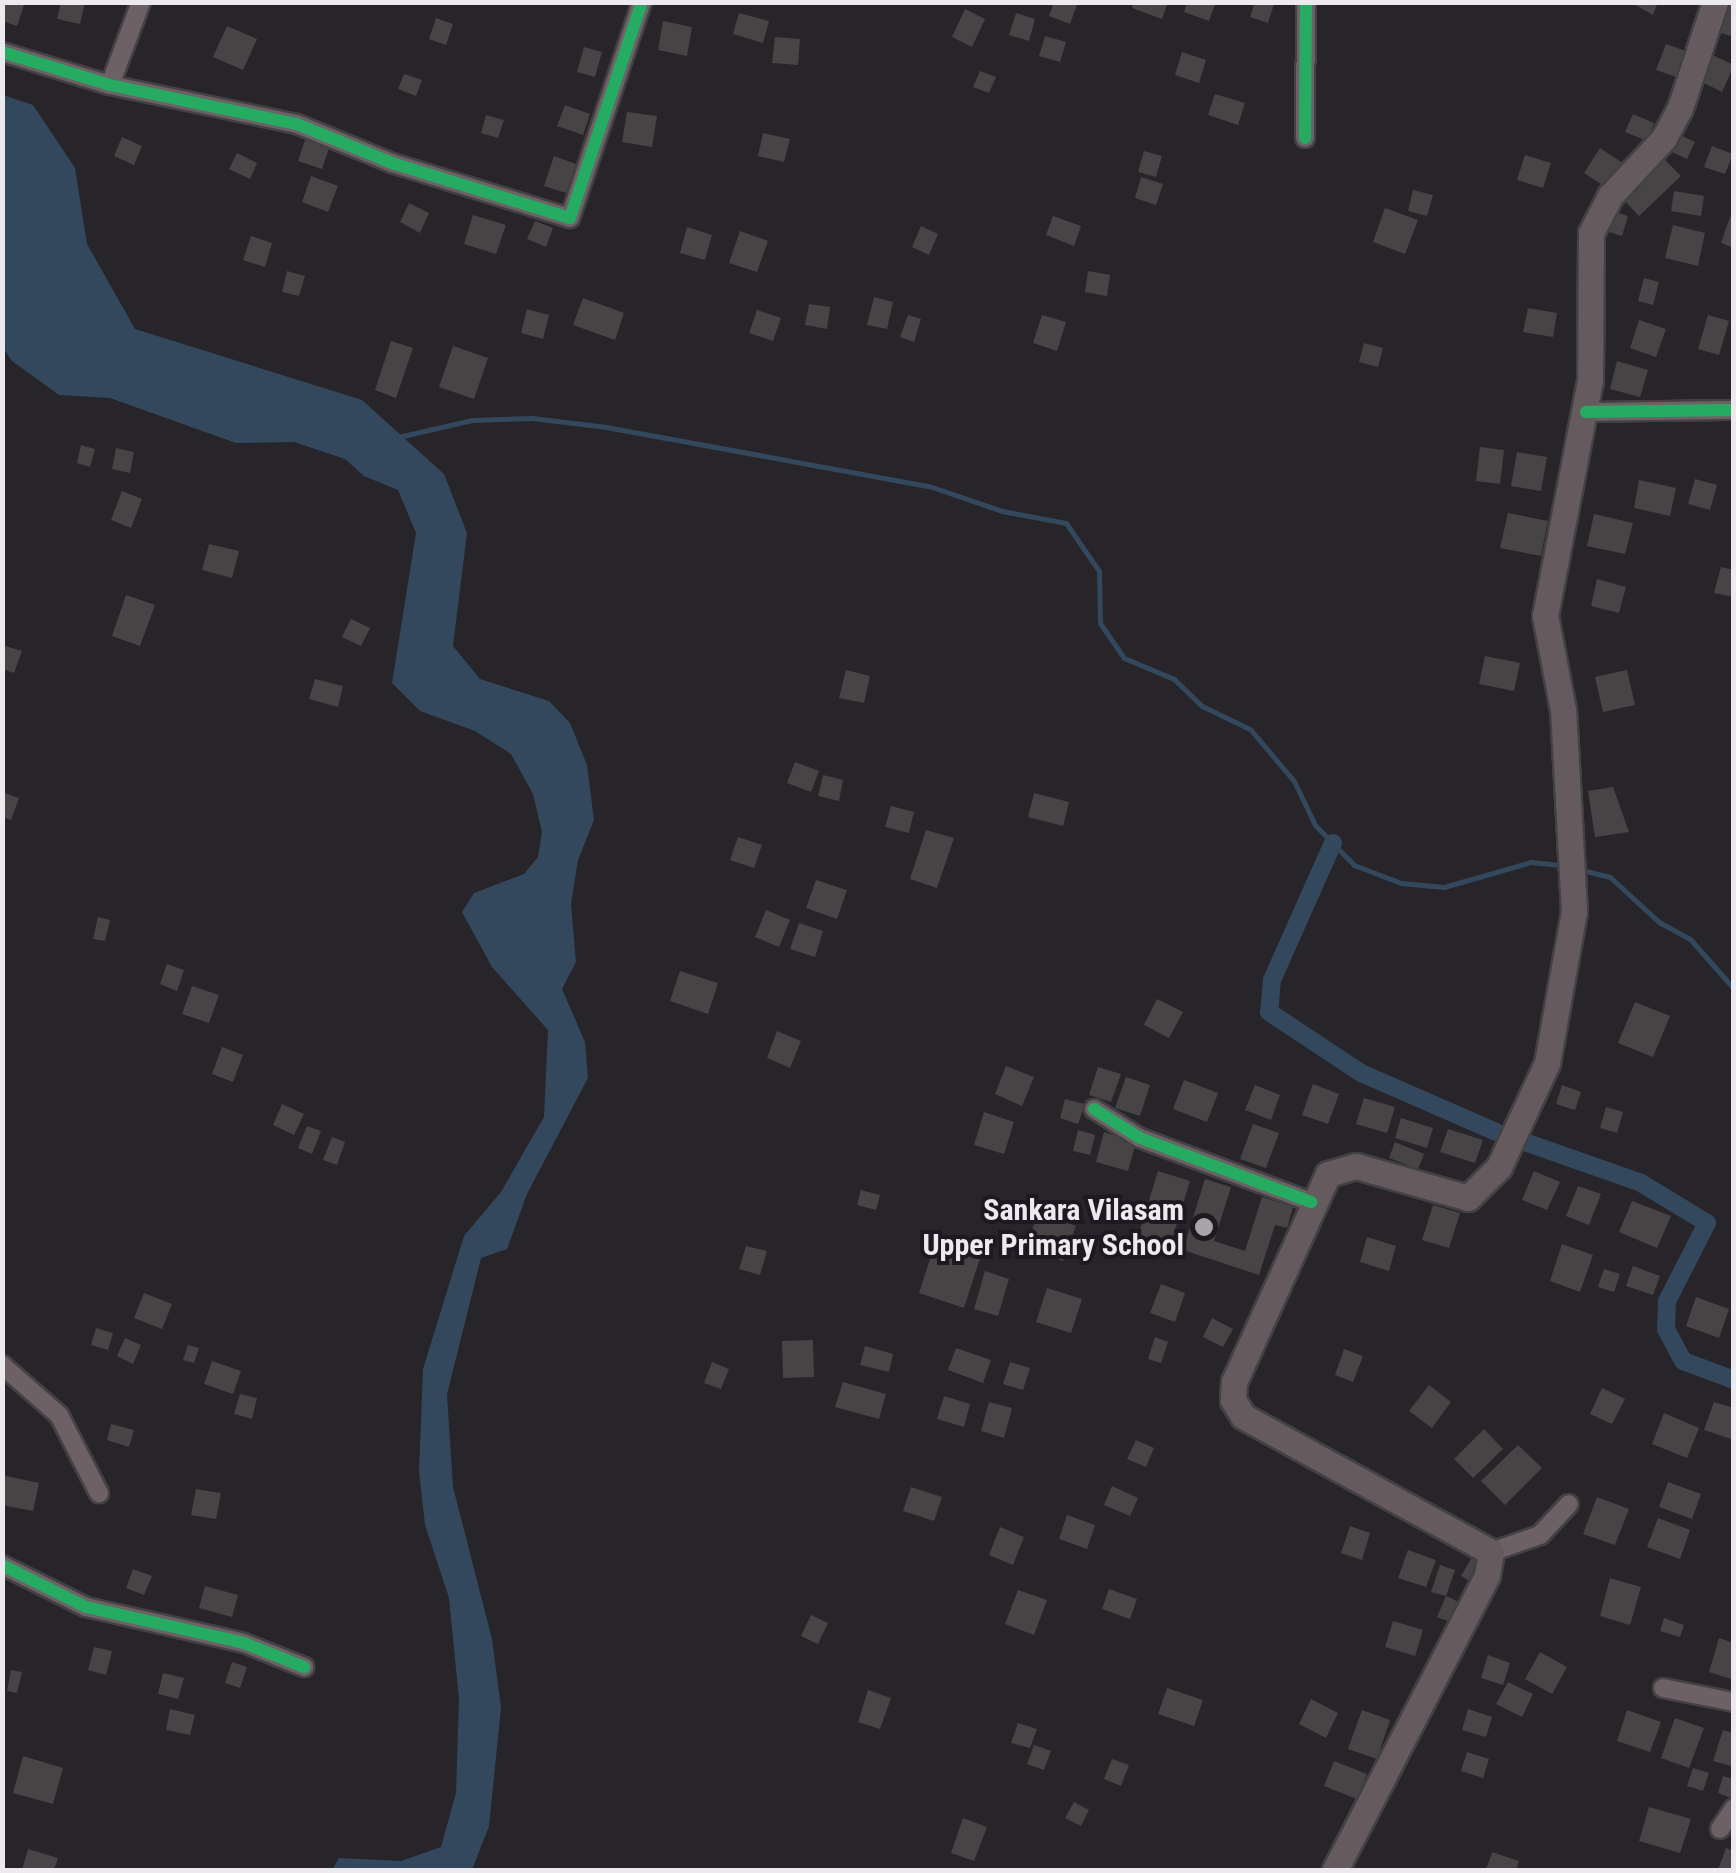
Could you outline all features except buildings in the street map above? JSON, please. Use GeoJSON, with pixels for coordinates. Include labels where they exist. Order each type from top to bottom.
{"type":"FeatureCollection","features":[{"type":"Feature","properties":{"kind":"main road"},"geometry":{"type":"LineString","coordinates":[[1335,1870],[1487,1575],[1490,1552],[1243,1416],[1232,1400],[1312,1202],[1328,1174],[1342,1166],[1454,1198],[1482,1190],[1548,1063],[1574,911],[1563,710],[1545,616],[1586,412],[1591,233],[1610,196],[1664,138],[1680,108],[1715,2]]}},
{"type":"Feature","properties":{"kind":"street"},"geometry":{"type":"LineString","coordinates":[[110,85],[141,2]]}},
{"type":"Feature","properties":{"kind":"street"},"geometry":{"type":"LineString","coordinates":[[2,52],[110,85],[296,124],[392,163],[570,218],[642,2]]}},
{"type":"Feature","properties":{"kind":"street"},"geometry":{"type":"LineString","coordinates":[[1305,138],[1306,2]]}},
{"type":"Feature","properties":{"kind":"street"},"geometry":{"type":"LineString","coordinates":[[1586,412],[1734,410]]}},
{"type":"Feature","properties":{"kind":"street"},"geometry":{"type":"LineString","coordinates":[[1094,1109],[1140,1138],[1312,1202]]}},
{"type":"Feature","properties":{"kind":"street"},"geometry":{"type":"LineString","coordinates":[[2,1365],[59,1414],[99,1493]]}},
{"type":"Feature","properties":{"kind":"street"},"geometry":{"type":"LineString","coordinates":[[1490,1552],[1540,1534],[1569,1504]]}},
{"type":"Feature","properties":{"kind":"street"},"geometry":{"type":"LineString","coordinates":[[2,1565],[86,1607],[244,1644],[304,1666]]}},
{"type":"Feature","properties":{"kind":"street"},"geometry":{"type":"LineString","coordinates":[[1663,1688],[1734,1702]]}},
{"type":"Feature","properties":{"kind":"street"},"geometry":{"type":"LineString","coordinates":[[1720,1829],[1734,1808]]}},
{"type":"Feature","properties":{"kind":"water"},"geometry":{"type":"Polygon","coordinates":[[[3,95],[33,105],[75,168],[87,244],[135,329],[362,400],[444,474],[467,533],[453,646],[480,679],[549,701],[570,723],[587,765],[594,820],[578,860],[571,904],[576,962],[562,989],[585,1042],[588,1078],[527,1194],[507,1249],[481,1258],[447,1394],[453,1487],[492,1639],[501,1708],[489,1826],[472,1870],[332,1870],[339,1858],[401,1861],[441,1847],[456,1793],[459,1699],[449,1598],[425,1525],[419,1471],[423,1369],[464,1236],[501,1192],[544,1117],[548,1030],[492,967],[462,912],[474,893],[524,874],[538,857],[542,832],[533,794],[511,754],[475,731],[420,711],[392,683],[416,533],[398,490],[364,476],[345,459],[294,442],[236,443],[110,398],[59,395],[12,361],[2,346],[3,95]]]}},
{"type":"Feature","properties":{"kind":"waterway"},"geometry":{"type":"LineString","coordinates":[[398,437],[472,420],[532,418],[606,427],[929,486],[1002,511],[1066,523],[1099,571],[1100,623],[1124,658],[1174,679],[1202,706],[1250,729],[1294,781],[1315,825],[1354,865],[1401,883],[1444,887],[1531,862],[1562,865]]}},
{"type":"Feature","properties":{"kind":"waterway"},"geometry":{"type":"LineString","coordinates":[[1333,843],[1272,980],[1269,1012],[1361,1073],[1496,1132]]}},
{"type":"Feature","properties":{"kind":"waterway"},"geometry":{"type":"LineString","coordinates":[[1582,870],[1610,877],[1659,922],[1691,940],[1734,989]]}},
{"type":"Feature","properties":{"kind":"waterway"},"geometry":{"type":"LineString","coordinates":[[1522,1141],[1641,1183],[1707,1223],[1667,1301],[1666,1329],[1683,1361],[1734,1380]]}},
{"type":"Feature","properties":{"kind":"waterway"},"geometry":{"type":"LineString","coordinates":[[284,1870],[314,1870]]}},
{"type":"Feature","properties":{"kind":"cycle path"},"geometry":{"type":"LineString","coordinates":[[2,52],[110,85],[297,124],[392,163],[570,218],[642,2]]}},
{"type":"Feature","properties":{"kind":"cycle path"},"geometry":{"type":"LineString","coordinates":[[1305,138],[1306,2]]}},
{"type":"Feature","properties":{"kind":"cycle path"},"geometry":{"type":"LineString","coordinates":[[1586,412],[1734,410]]}},
{"type":"Feature","properties":{"kind":"cycle path"},"geometry":{"type":"LineString","coordinates":[[1094,1109],[1140,1138],[1311,1202]]}},
{"type":"Feature","properties":{"kind":"cycle path"},"geometry":{"type":"LineString","coordinates":[[2,1565],[86,1607],[244,1643],[304,1667]]}},
{"type":"Feature","properties":{"kind":"place","name":"Sankara Vilasam Upper Primary School"},"geometry":{"type":"Point","coordinates":[1204,1227]}}]}
